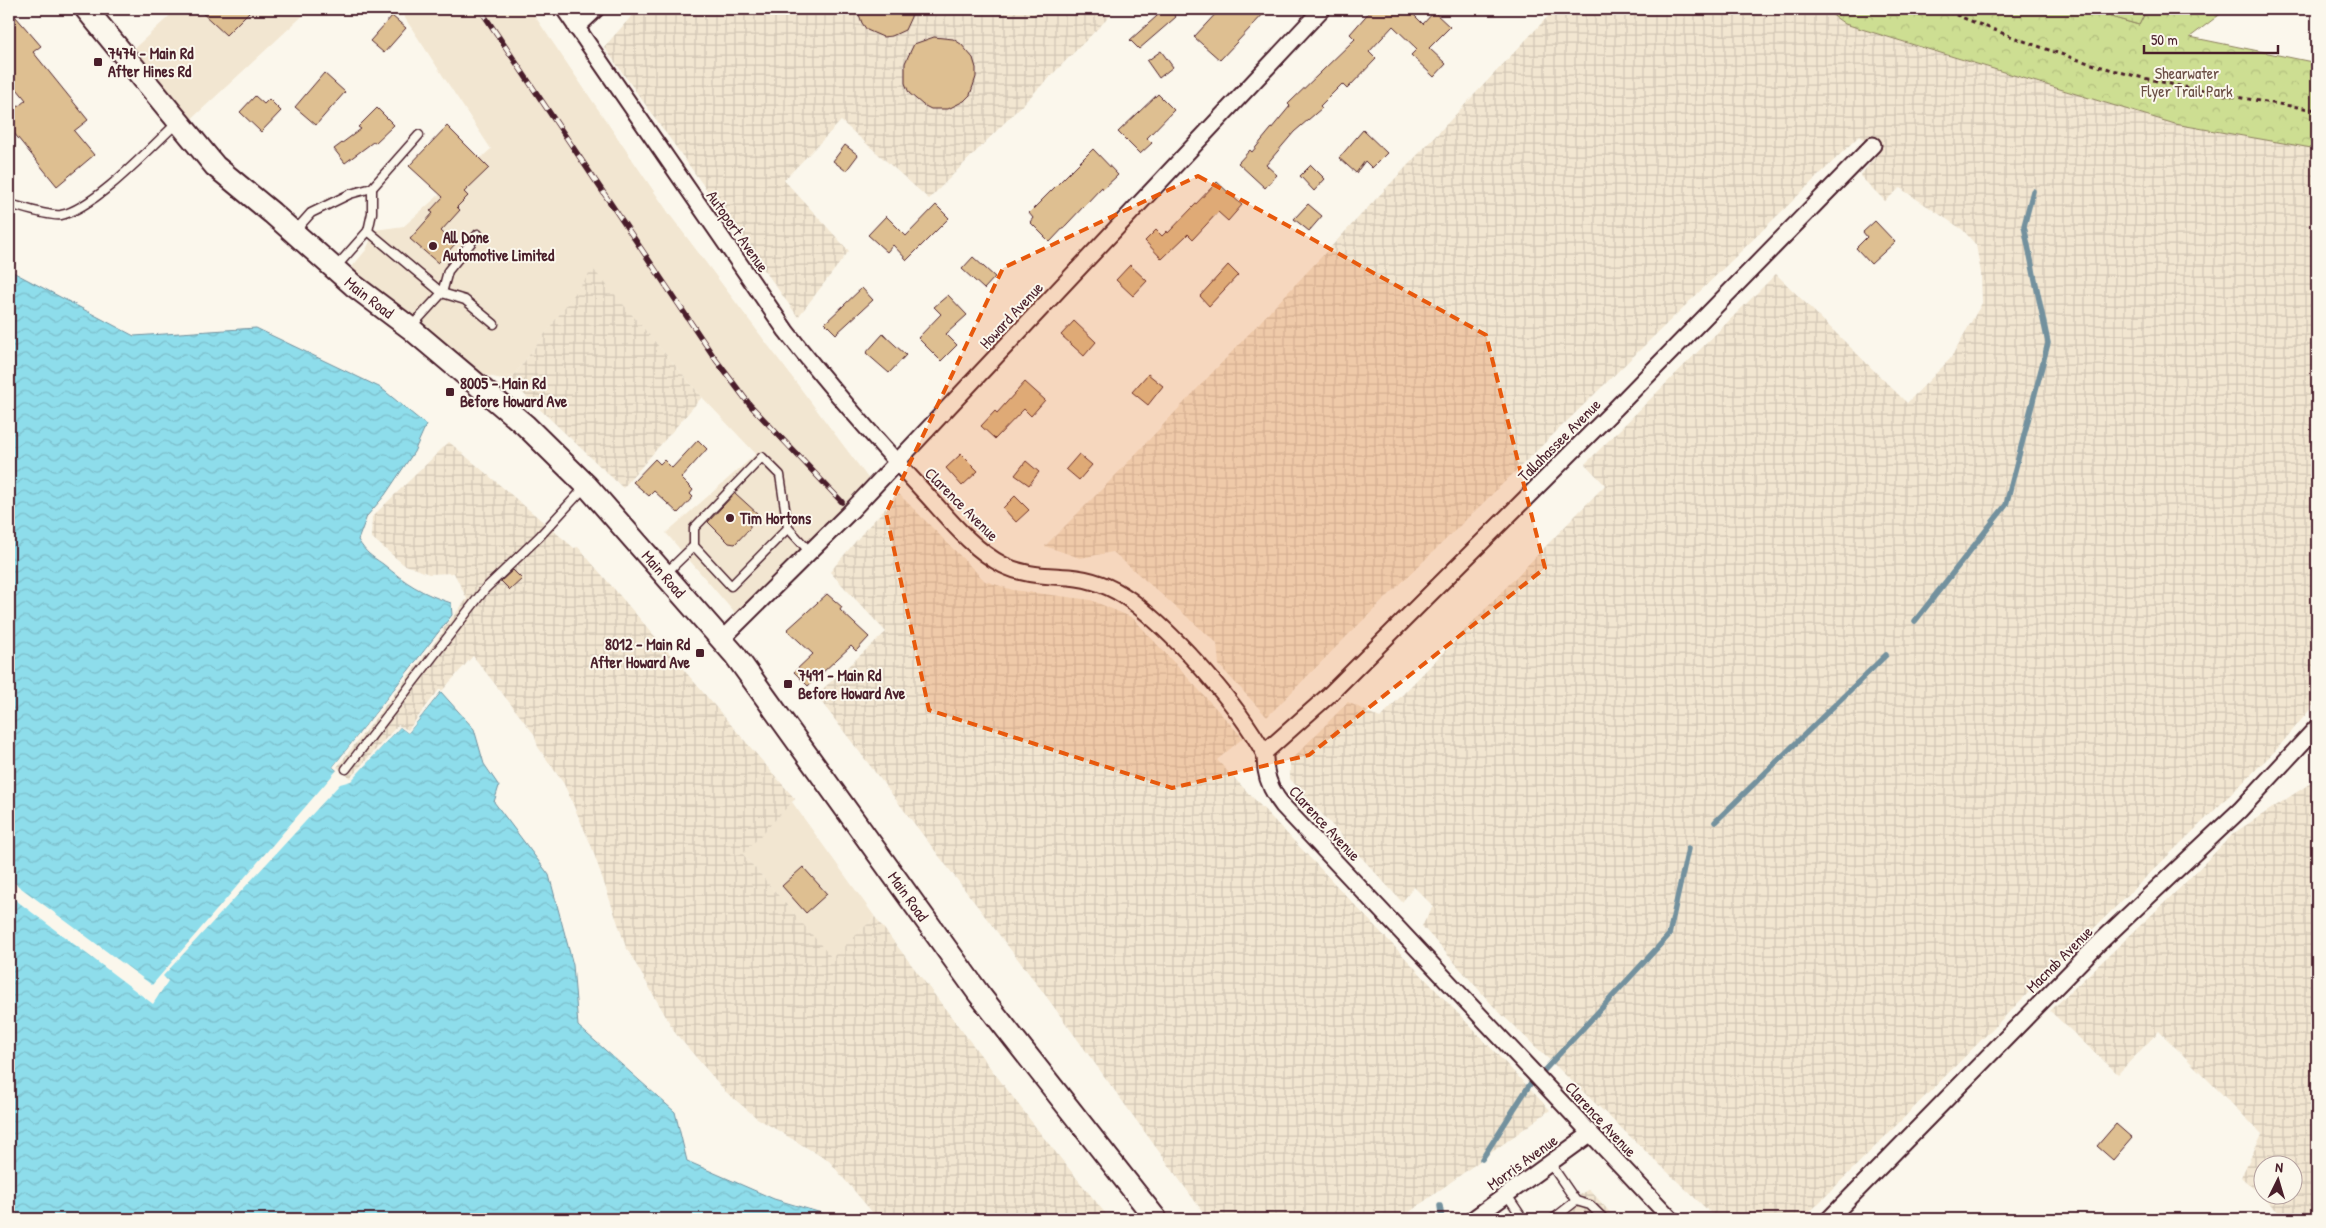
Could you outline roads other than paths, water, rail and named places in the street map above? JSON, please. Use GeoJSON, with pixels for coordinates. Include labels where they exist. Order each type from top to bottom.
{"type":"FeatureCollection","features":[{"type":"Feature","properties":{"kind":"main road","name":"Main Road"},"geometry":{"type":"LineString","coordinates":[[86,9],[215,166],[294,232],[353,285],[410,328],[525,424],[587,486],[740,662],[979,994],[1156,1219]]}},
{"type":"Feature","properties":{"kind":"street","name":"Autoport Avenue"},"geometry":{"type":"LineString","coordinates":[[564,9],[786,331],[819,374],[897,462]]}},
{"type":"Feature","properties":{"kind":"street"},"geometry":{"type":"LineString","coordinates":[[576,28],[596,9]]}},
{"type":"Feature","properties":{"kind":"street","name":"Howard Avenue"},"geometry":{"type":"LineString","coordinates":[[721,640],[897,462],[1322,9]]}},
{"type":"Feature","properties":{"kind":"street","name":"Tallahassee Avenue"},"geometry":{"type":"LineString","coordinates":[[1264,753],[1329,695],[1615,409],[1873,145]]}},
{"type":"Feature","properties":{"kind":"street","name":"Clarence Avenue"},"geometry":{"type":"LineString","coordinates":[[897,462],[955,526],[987,556],[1022,572],[1042,576],[1077,578],[1097,583],[1116,591],[1140,607],[1168,633],[1202,669],[1245,724],[1264,753],[1268,781],[1283,806],[1671,1219]]}},
{"type":"Feature","properties":{"kind":"street","name":"Macnab Avenue"},"geometry":{"type":"LineString","coordinates":[[1830,1219],[2098,944],[2240,810],[2317,727]]}},
{"type":"Feature","properties":{"kind":"street","name":"Morris Avenue"},"geometry":{"type":"LineString","coordinates":[[1473,1219],[1590,1134]]}},
{"type":"Feature","properties":{"kind":"lane"},"geometry":{"type":"LineString","coordinates":[[9,204],[60,215],[78,208],[103,191],[178,122]]}},
{"type":"Feature","properties":{"kind":"lane"},"geometry":{"type":"LineString","coordinates":[[294,232],[311,213],[350,194],[372,188],[419,135]]}},
{"type":"Feature","properties":{"kind":"lane"},"geometry":{"type":"LineString","coordinates":[[335,269],[368,231],[372,213],[372,188]]}},
{"type":"Feature","properties":{"kind":"lane"},"geometry":{"type":"LineString","coordinates":[[368,231],[442,293],[465,300],[494,324]]}},
{"type":"Feature","properties":{"kind":"lane"},"geometry":{"type":"LineString","coordinates":[[410,328],[442,293],[448,271],[478,234]]}},
{"type":"Feature","properties":{"kind":"lane"},"geometry":{"type":"LineString","coordinates":[[788,528],[730,586],[694,546],[694,528],[762,457],[780,475],[788,528],[810,552]]}},
{"type":"Feature","properties":{"kind":"lane"},"geometry":{"type":"LineString","coordinates":[[346,769],[486,589],[587,486]]}},
{"type":"Feature","properties":{"kind":"lane"},"geometry":{"type":"LineString","coordinates":[[664,574],[694,546]]}},
{"type":"Feature","properties":{"kind":"lane"},"geometry":{"type":"LineString","coordinates":[[1550,1163],[1576,1201],[1590,1205],[1604,1219]]}},
{"type":"Feature","properties":{"kind":"lane"},"geometry":{"type":"LineString","coordinates":[[1507,1195],[1523,1219]]}},
{"type":"Feature","properties":{"kind":"lane"},"geometry":{"type":"LineString","coordinates":[[1553,1219],[1576,1201]]}},
{"type":"Feature","properties":{"kind":"water"},"geometry":{"type":"Polygon","coordinates":[[[9,270],[134,336],[256,328],[381,388],[426,425],[414,452],[385,495],[367,516],[358,540],[369,554],[407,582],[431,596],[451,603],[452,615],[333,767],[350,781],[400,727],[408,733],[441,692],[474,729],[484,764],[499,786],[494,802],[549,875],[573,965],[578,1026],[675,1112],[687,1161],[774,1199],[842,1219],[9,1219],[9,270]]]}},
{"type":"Feature","properties":{"kind":"waterway"},"geometry":{"type":"LineString","coordinates":[[1915,621],[2006,505],[2048,343],[2024,226],[2033,191]]}},
{"type":"Feature","properties":{"kind":"waterway"},"geometry":{"type":"LineString","coordinates":[[1715,822],[1886,655]]}},
{"type":"Feature","properties":{"kind":"waterway"},"geometry":{"type":"LineString","coordinates":[[1539,1076],[1669,935],[1688,849]]}},
{"type":"Feature","properties":{"kind":"waterway"},"geometry":{"type":"LineString","coordinates":[[1482,1159],[1532,1081]]}},
{"type":"Feature","properties":{"kind":"waterway"},"geometry":{"type":"LineString","coordinates":[[1440,1206],[1442,1219]]}},
{"type":"Feature","properties":{"kind":"railway"},"geometry":{"type":"LineString","coordinates":[[480,9],[716,360],[750,405],[842,502]]}},
{"type":"Feature","properties":{"kind":"place","name":"7474 - Main Rd After Hines Rd"},"geometry":{"type":"Point","coordinates":[98,62]}},
{"type":"Feature","properties":{"kind":"place","name":"All Done Automotive Limited"},"geometry":{"type":"Point","coordinates":[433,246]}},
{"type":"Feature","properties":{"kind":"place","name":"8005 - Main Rd Before Howard Ave"},"geometry":{"type":"Point","coordinates":[450,392]}},
{"type":"Feature","properties":{"kind":"place","name":"Tim Hortons"},"geometry":{"type":"Point","coordinates":[730,518]}},
{"type":"Feature","properties":{"kind":"place","name":"8012 - Main Rd After Howard Ave"},"geometry":{"type":"Point","coordinates":[700,653]}},
{"type":"Feature","properties":{"kind":"place","name":"7491 - Main Rd Before Howard Ave"},"geometry":{"type":"Point","coordinates":[788,684]}},
{"type":"Feature","properties":{"kind":"park label","name":"Shearwater Flyer Trail Park"},"geometry":{"type":"Point","coordinates":[2187,82]}}]}
